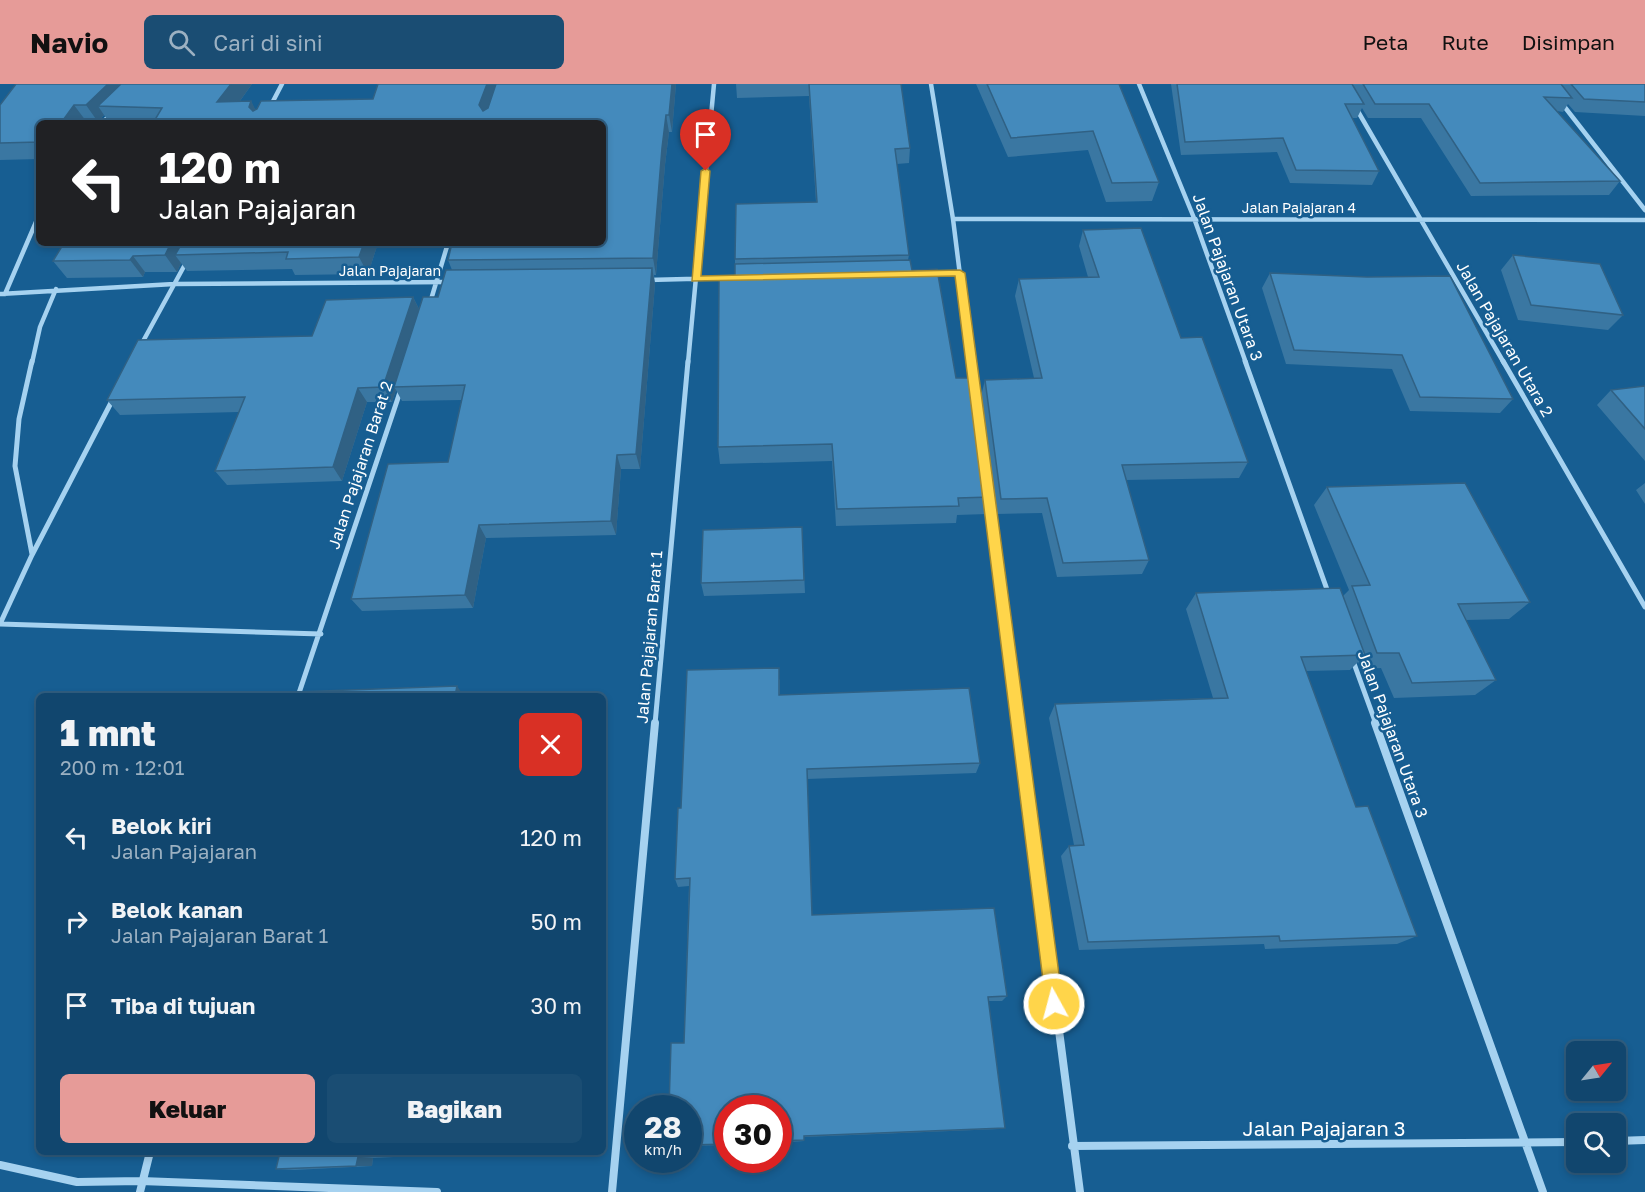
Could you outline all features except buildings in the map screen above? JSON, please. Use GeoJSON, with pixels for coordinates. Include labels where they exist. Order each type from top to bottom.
{"type":"FeatureCollection","features":[{"type":"Feature","properties":{"kind":"street"},"geometry":{"type":"LineString","coordinates":[[267,113],[282,84]]}},
{"type":"Feature","properties":{"kind":"street","name":"Jalan Pajajaran Barat 1"},"geometry":{"type":"LineString","coordinates":[[612,1192],[714,84]]}},
{"type":"Feature","properties":{"kind":"street"},"geometry":{"type":"LineString","coordinates":[[931,84],[953,219],[975,391]]}},
{"type":"Feature","properties":{"kind":"street","name":"Jalan Pajajaran Utara 3"},"geometry":{"type":"LineString","coordinates":[[1139,84],[1194,218],[1332,602]]}},
{"type":"Feature","properties":{"kind":"street"},"geometry":{"type":"LineString","coordinates":[[1554,93],[1645,210]]}},
{"type":"Feature","properties":{"kind":"street","name":"Jalan Pajajaran Utara 2"},"geometry":{"type":"LineString","coordinates":[[1354,105],[1645,607]]}},
{"type":"Feature","properties":{"kind":"street"},"geometry":{"type":"LineString","coordinates":[[105,120],[117,108]]}},
{"type":"Feature","properties":{"kind":"street","name":"Jalan Pajajaran 4"},"geometry":{"type":"LineString","coordinates":[[953,219],[1645,220]]}},
{"type":"Feature","properties":{"kind":"street"},"geometry":{"type":"LineString","coordinates":[[2,294],[36,221]]}},
{"type":"Feature","properties":{"kind":"street"},"geometry":{"type":"LineString","coordinates":[[429,304],[447,246]]}},
{"type":"Feature","properties":{"kind":"street"},"geometry":{"type":"LineString","coordinates":[[135,357],[191,253]]}},
{"type":"Feature","properties":{"kind":"street"},"geometry":{"type":"LineString","coordinates":[[926,274],[960,273]]}},
{"type":"Feature","properties":{"kind":"street"},"geometry":{"type":"LineString","coordinates":[[637,280],[730,278]]}},
{"type":"Feature","properties":{"kind":"street","name":"Jalan Pajajaran"},"geometry":{"type":"LineString","coordinates":[[2,294],[56,289],[174,284],[460,281]]}},
{"type":"Feature","properties":{"kind":"street"},"geometry":{"type":"LineString","coordinates":[[32,555],[15,466],[19,419],[40,327],[56,289]]}},
{"type":"Feature","properties":{"kind":"street","name":"Jalan Pajajaran Barat 2"},"geometry":{"type":"LineString","coordinates":[[299,693],[321,634],[403,384]]}},
{"type":"Feature","properties":{"kind":"street"},"geometry":{"type":"LineString","coordinates":[[119,388],[32,555],[0,624],[321,634]]}},
{"type":"Feature","properties":{"kind":"street"},"geometry":{"type":"LineString","coordinates":[[987,485],[1072,1146],[1080,1192]]}},
{"type":"Feature","properties":{"kind":"street","name":"Jalan Pajajaran Utara 3"},"geometry":{"type":"LineString","coordinates":[[1348,647],[1543,1192]]}},
{"type":"Feature","properties":{"kind":"street"},"geometry":{"type":"LineString","coordinates":[[1626,1140],[1645,1140]]}},
{"type":"Feature","properties":{"kind":"street","name":"Jalan Pajajaran 3"},"geometry":{"type":"LineString","coordinates":[[1072,1146],[1566,1142]]}},
{"type":"Feature","properties":{"kind":"street"},"geometry":{"type":"LineString","coordinates":[[140,1192],[149,1155]]}},
{"type":"Feature","properties":{"kind":"street"},"geometry":{"type":"LineString","coordinates":[[0,1165],[77,1182],[141,1181],[437,1192]]}},
{"type":"Feature","properties":{"kind":"route"},"geometry":{"type":"LineString","coordinates":[[706,171],[696,279],[960,273],[1054,1004]]}}]}
